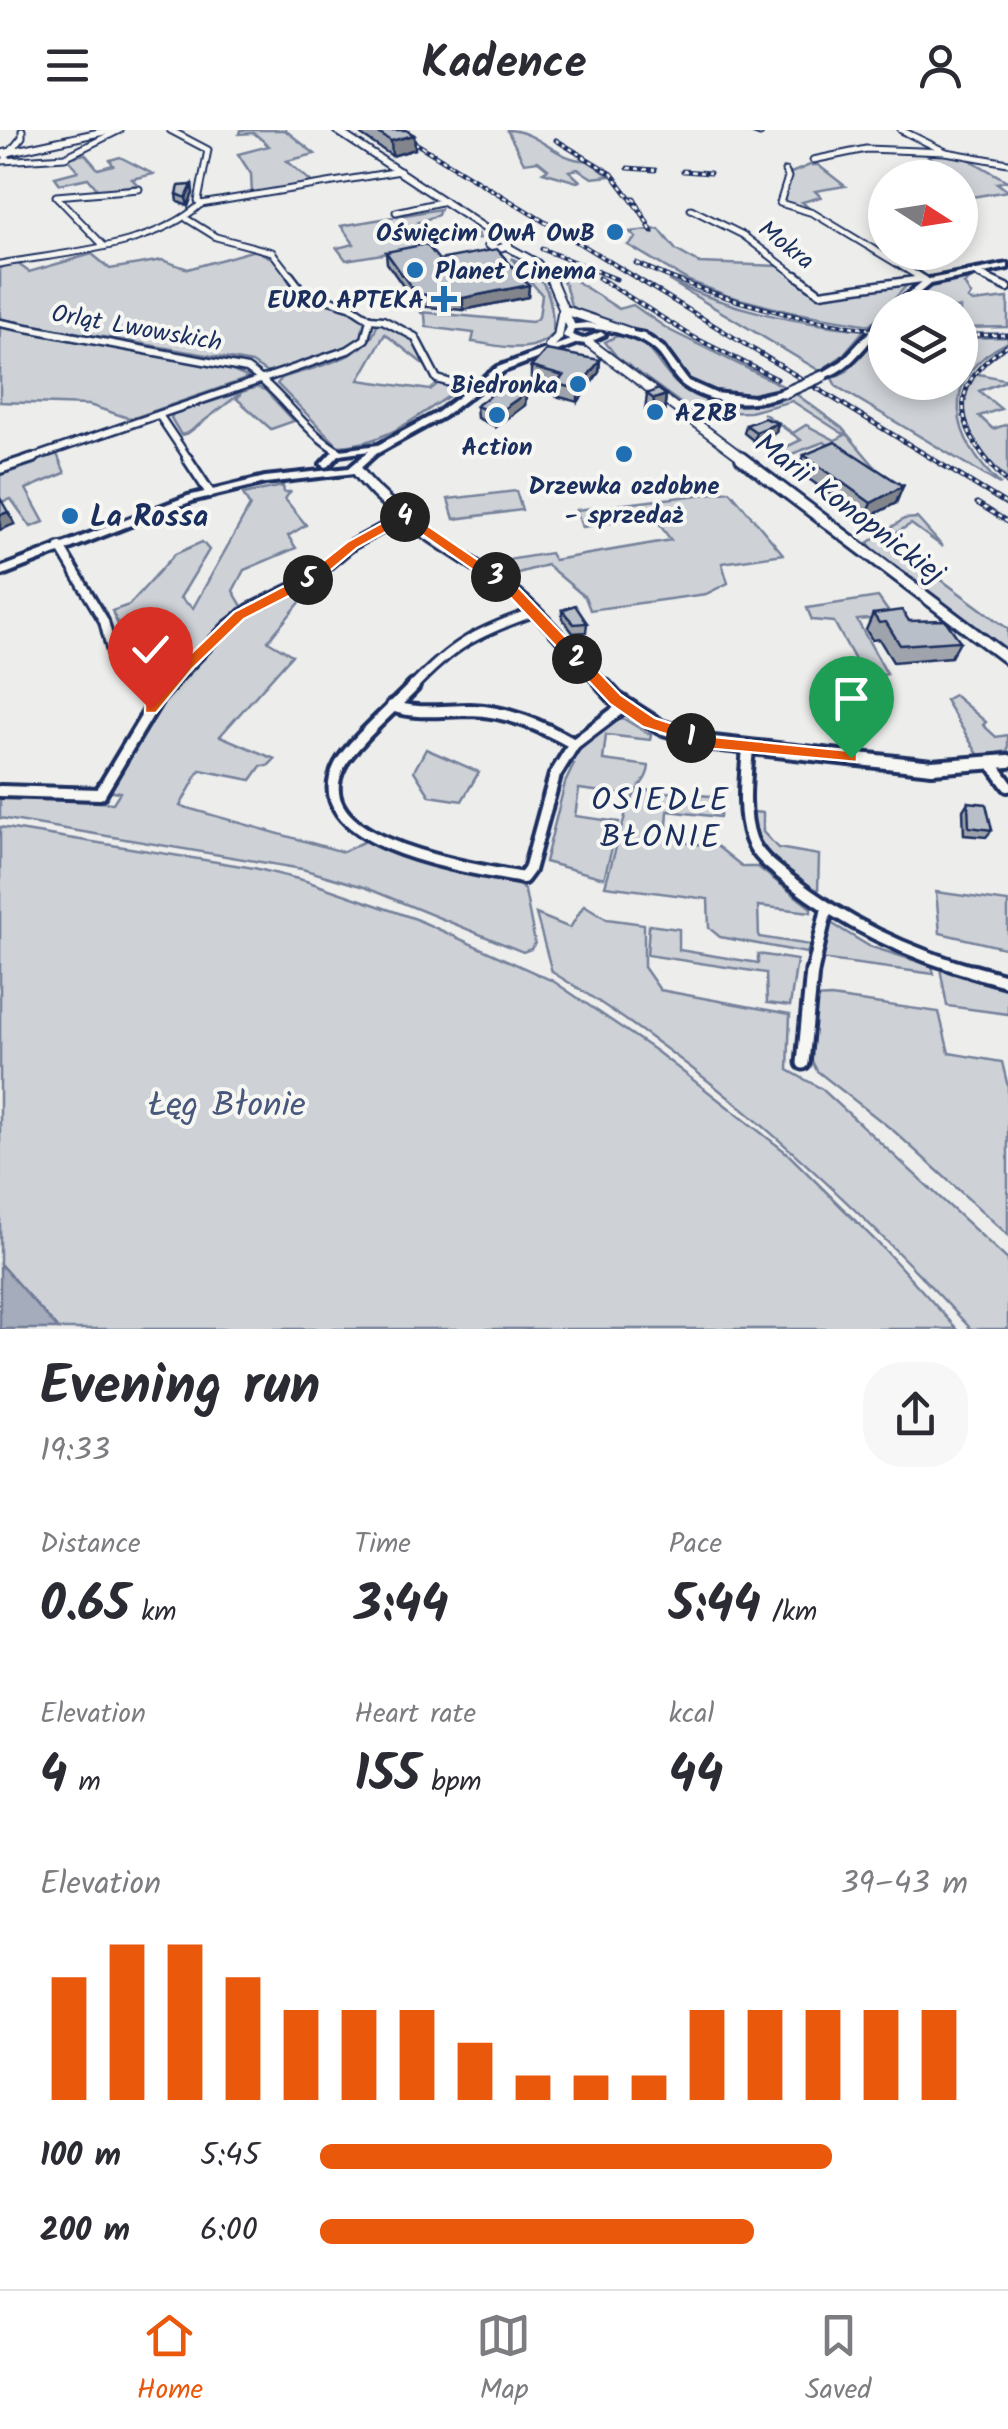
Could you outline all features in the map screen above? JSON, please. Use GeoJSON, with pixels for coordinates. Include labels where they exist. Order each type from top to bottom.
{"type":"FeatureCollection","features":[{"type":"Feature","properties":{"kind":"main road"},"geometry":{"type":"LineString","coordinates":[[914,290],[924,280],[1008,266]]}},
{"type":"Feature","properties":{"kind":"main road"},"geometry":{"type":"LineString","coordinates":[[0,569],[210,494],[357,461],[440,415],[502,370],[574,332],[596,337],[641,336]]}},
{"type":"Feature","properties":{"kind":"main road"},"geometry":{"type":"LineString","coordinates":[[574,332],[596,337],[629,332],[641,336],[660,349],[684,382],[705,394],[753,400],[784,393],[823,376],[845,363],[868,338]]}},
{"type":"Feature","properties":{"kind":"main road"},"geometry":{"type":"LineString","coordinates":[[331,467],[340,452],[357,461]]}},
{"type":"Feature","properties":{"kind":"street"},"geometry":{"type":"LineString","coordinates":[[3,158],[22,136],[22,130]]}},
{"type":"Feature","properties":{"kind":"street"},"geometry":{"type":"LineString","coordinates":[[3,158],[110,130]]}},
{"type":"Feature","properties":{"kind":"street"},"geometry":{"type":"LineString","coordinates":[[3,158],[41,161],[91,151],[120,130]]}},
{"type":"Feature","properties":{"kind":"street"},"geometry":{"type":"LineString","coordinates":[[170,130],[208,150],[198,201],[201,204]]}},
{"type":"Feature","properties":{"kind":"street"},"geometry":{"type":"LineString","coordinates":[[336,130],[479,224],[496,240],[509,242],[506,248]]}},
{"type":"Feature","properties":{"kind":"street"},"geometry":{"type":"LineString","coordinates":[[752,130],[760,133]]}},
{"type":"Feature","properties":{"kind":"street"},"geometry":{"type":"LineString","coordinates":[[901,130],[946,152]]}},
{"type":"Feature","properties":{"kind":"street"},"geometry":{"type":"LineString","coordinates":[[813,160],[866,149],[946,152],[1008,163]]}},
{"type":"Feature","properties":{"kind":"street"},"geometry":{"type":"LineString","coordinates":[[785,171],[788,177],[780,203],[813,213],[924,280]]}},
{"type":"Feature","properties":{"kind":"street"},"geometry":{"type":"LineString","coordinates":[[0,264],[39,254],[104,246],[187,219],[201,204],[400,172]]}},
{"type":"Feature","properties":{"kind":"street"},"geometry":{"type":"LineString","coordinates":[[104,246],[56,196],[139,188]]}},
{"type":"Feature","properties":{"kind":"street"},"geometry":{"type":"LineString","coordinates":[[396,212],[445,201]]}},
{"type":"Feature","properties":{"kind":"street","name":"Mokra"},"geometry":{"type":"LineString","coordinates":[[691,209],[743,234],[820,293],[924,280]]}},
{"type":"Feature","properties":{"kind":"street"},"geometry":{"type":"LineString","coordinates":[[187,219],[210,235],[272,252],[298,289],[356,308],[370,319],[383,320],[415,337],[436,379],[475,390]]}},
{"type":"Feature","properties":{"kind":"street"},"geometry":{"type":"LineString","coordinates":[[496,240],[488,244],[491,248],[506,248],[538,265],[552,279],[574,332]]}},
{"type":"Feature","properties":{"kind":"street"},"geometry":{"type":"LineString","coordinates":[[974,272],[1008,288]]}},
{"type":"Feature","properties":{"kind":"street"},"geometry":{"type":"LineString","coordinates":[[562,309],[629,332]]}},
{"type":"Feature","properties":{"kind":"street"},"geometry":{"type":"LineString","coordinates":[[547,348],[558,337],[562,309]]}},
{"type":"Feature","properties":{"kind":"street"},"geometry":{"type":"LineString","coordinates":[[0,470],[361,344],[371,328],[370,319]]}},
{"type":"Feature","properties":{"kind":"street","name":"Orląt Lwowskich"},"geometry":{"type":"LineString","coordinates":[[0,323],[247,369],[264,380],[317,437],[340,452]]}},
{"type":"Feature","properties":{"kind":"street","name":"Marii Konopnickiej"},"geometry":{"type":"LineString","coordinates":[[596,337],[604,354],[1008,659]]}},
{"type":"Feature","properties":{"kind":"street","name":"Marii Konopnickiej"},"geometry":{"type":"LineString","coordinates":[[596,337],[613,360]]}},
{"type":"Feature","properties":{"kind":"street"},"geometry":{"type":"LineString","coordinates":[[547,348],[580,346],[604,354]]}},
{"type":"Feature","properties":{"kind":"street"},"geometry":{"type":"LineString","coordinates":[[159,415],[210,494]]}},
{"type":"Feature","properties":{"kind":"street","name":"Orląt Lwowskich"},"geometry":{"type":"LineString","coordinates":[[317,437],[331,467]]}},
{"type":"Feature","properties":{"kind":"street"},"geometry":{"type":"LineString","coordinates":[[357,461],[370,488]]}},
{"type":"Feature","properties":{"kind":"street"},"geometry":{"type":"LineString","coordinates":[[331,467],[370,488],[404,516],[502,582],[624,706],[682,736],[748,747],[932,766],[1008,761]]}},
{"type":"Feature","properties":{"kind":"street"},"geometry":{"type":"LineString","coordinates":[[0,790],[100,794],[157,699],[227,626],[249,609],[312,578],[352,545],[404,516]]}},
{"type":"Feature","properties":{"kind":"street"},"geometry":{"type":"LineString","coordinates":[[60,548],[104,621],[117,672]]}},
{"type":"Feature","properties":{"kind":"street"},"geometry":{"type":"LineString","coordinates":[[534,612],[486,629],[432,663],[336,772],[333,798],[341,816],[366,835],[416,854],[523,878],[558,766],[574,744],[624,706]]}},
{"type":"Feature","properties":{"kind":"street"},"geometry":{"type":"LineString","coordinates":[[392,706],[425,714],[474,710],[509,713],[574,744]]}},
{"type":"Feature","properties":{"kind":"street"},"geometry":{"type":"LineString","coordinates":[[748,747],[750,838],[761,856],[827,908],[874,938],[941,964],[1008,981]]}},
{"type":"Feature","properties":{"kind":"street"},"geometry":{"type":"LineString","coordinates":[[992,764],[1008,786]]}},
{"type":"Feature","properties":{"kind":"street"},"geometry":{"type":"LineString","coordinates":[[804,1063],[809,981],[827,908]]}},
{"type":"Feature","properties":{"kind":"green space"},"geometry":{"type":"Polygon","coordinates":[[[240,130],[285,130],[315,154],[287,161],[315,185],[252,194],[251,174],[238,154],[269,146],[254,133],[239,134],[240,130]]]}},
{"type":"Feature","properties":{"kind":"green space"},"geometry":{"type":"Polygon","coordinates":[[[507,130],[529,135],[567,157],[588,160],[609,176],[592,178],[578,169],[569,171],[580,181],[577,182],[543,172],[548,169],[538,161],[524,163],[507,130]]]}},
{"type":"Feature","properties":{"kind":"green space"},"geometry":{"type":"Polygon","coordinates":[[[922,152],[970,160],[934,160],[922,152]]]}},
{"type":"Feature","properties":{"kind":"green space"},"geometry":{"type":"Polygon","coordinates":[[[85,154],[98,169],[113,165],[110,160],[120,157],[153,174],[132,179],[138,185],[98,190],[88,178],[60,184],[55,177],[78,171],[67,158],[85,154]]]}},
{"type":"Feature","properties":{"kind":"green space"},"geometry":{"type":"Polygon","coordinates":[[[818,165],[845,186],[815,191],[821,197],[802,202],[810,209],[783,203],[791,173],[818,165]]]}},
{"type":"Feature","properties":{"kind":"green space"},"geometry":{"type":"Polygon","coordinates":[[[978,165],[1007,181],[997,183],[1008,191],[978,196],[978,165]]]}},
{"type":"Feature","properties":{"kind":"green space"},"geometry":{"type":"Polygon","coordinates":[[[440,209],[438,215],[419,222],[445,237],[478,234],[480,238],[346,260],[337,248],[354,244],[341,226],[440,209]]]}},
{"type":"Feature","properties":{"kind":"green space"},"geometry":{"type":"Polygon","coordinates":[[[659,229],[676,250],[699,263],[781,266],[819,294],[908,284],[902,290],[868,290],[868,325],[790,312],[689,281],[628,245],[636,238],[630,232],[659,229]]]}},
{"type":"Feature","properties":{"kind":"green space"},"geometry":{"type":"Polygon","coordinates":[[[255,250],[278,261],[296,294],[366,319],[365,335],[345,349],[267,373],[252,363],[0,319],[0,267],[14,261],[29,272],[92,254],[110,269],[162,260],[188,269],[255,250]]]}},
{"type":"Feature","properties":{"kind":"green space"},"geometry":{"type":"Polygon","coordinates":[[[511,258],[533,271],[546,288],[553,333],[545,340],[526,347],[504,347],[472,342],[474,333],[426,327],[425,315],[420,312],[532,322],[539,317],[542,295],[511,258]]]}},
{"type":"Feature","properties":{"kind":"green space"},"geometry":{"type":"Polygon","coordinates":[[[551,265],[619,309],[633,305],[669,330],[785,387],[755,397],[698,387],[687,379],[658,341],[572,309],[565,284],[551,265]]]}},
{"type":"Feature","properties":{"kind":"green space"},"geometry":{"type":"Polygon","coordinates":[[[977,276],[964,284],[968,290],[925,290],[932,284],[977,276]]]}},
{"type":"Feature","properties":{"kind":"green space"},"geometry":{"type":"Polygon","coordinates":[[[668,280],[764,314],[864,330],[842,356],[820,371],[668,280]]]}},
{"type":"Feature","properties":{"kind":"green space"},"geometry":{"type":"Polygon","coordinates":[[[1008,298],[1008,327],[978,328],[978,301],[1008,298]]]}},
{"type":"Feature","properties":{"kind":"green space"},"geometry":{"type":"Polygon","coordinates":[[[377,322],[410,336],[427,367],[385,334],[359,380],[430,390],[440,382],[462,388],[388,434],[338,446],[277,384],[282,378],[353,352],[365,344],[377,322]]]}},
{"type":"Feature","properties":{"kind":"green space"},"geometry":{"type":"Polygon","coordinates":[[[0,327],[228,369],[249,378],[131,419],[89,405],[0,402],[0,327]]]}},
{"type":"Feature","properties":{"kind":"green space"},"geometry":{"type":"Polygon","coordinates":[[[617,336],[645,346],[676,383],[703,399],[751,405],[796,394],[842,428],[893,488],[824,442],[773,461],[767,456],[801,440],[763,413],[793,433],[806,425],[835,440],[845,435],[792,401],[750,412],[694,413],[617,357],[605,342],[617,336]]]}},
{"type":"Feature","properties":{"kind":"green space"},"geometry":{"type":"Polygon","coordinates":[[[1008,337],[1008,342],[978,364],[978,338],[1008,337]]]}},
{"type":"Feature","properties":{"kind":"green space"},"geometry":{"type":"Polygon","coordinates":[[[868,348],[868,400],[960,400],[962,429],[971,449],[1001,485],[836,386],[832,378],[847,371],[868,348]]]}},
{"type":"Feature","properties":{"kind":"green space"},"geometry":{"type":"Polygon","coordinates":[[[978,374],[1008,380],[979,391],[1001,409],[979,416],[993,429],[1008,424],[1008,480],[977,445],[970,432],[966,400],[978,400],[978,374]]]}},
{"type":"Feature","properties":{"kind":"green space"},"geometry":{"type":"Polygon","coordinates":[[[257,387],[265,390],[294,421],[271,429],[237,399],[241,393],[188,433],[181,435],[171,418],[173,414],[257,387]]]}},
{"type":"Feature","properties":{"kind":"green space"},"geometry":{"type":"Polygon","coordinates":[[[57,454],[65,473],[26,489],[44,522],[31,527],[11,499],[0,502],[0,474],[57,454]]]}},
{"type":"Feature","properties":{"kind":"green space"},"geometry":{"type":"Polygon","coordinates":[[[283,486],[284,492],[290,492],[285,499],[306,525],[288,536],[296,548],[244,570],[233,591],[242,606],[165,679],[157,679],[170,654],[165,633],[123,636],[112,611],[129,605],[175,554],[202,542],[209,550],[180,598],[193,608],[250,506],[243,494],[283,486]]]}},
{"type":"Feature","properties":{"kind":"green space"},"geometry":{"type":"Polygon","coordinates":[[[516,491],[522,510],[454,519],[448,499],[516,491]]]}},
{"type":"Feature","properties":{"kind":"green space"},"geometry":{"type":"Polygon","coordinates":[[[730,491],[783,554],[722,563],[728,583],[706,594],[590,610],[585,597],[547,565],[511,575],[489,563],[550,553],[554,560],[671,540],[653,516],[582,527],[576,510],[730,491]]]}},
{"type":"Feature","properties":{"kind":"green space"},"geometry":{"type":"Polygon","coordinates":[[[917,518],[943,547],[911,524],[886,539],[1008,629],[1008,650],[877,554],[868,543],[904,519],[917,518]]]}},
{"type":"Feature","properties":{"kind":"green space"},"geometry":{"type":"Polygon","coordinates":[[[308,585],[311,589],[268,641],[292,655],[220,736],[275,759],[268,766],[261,766],[251,780],[200,770],[180,806],[343,852],[365,841],[446,868],[519,885],[525,891],[535,943],[531,949],[523,952],[364,887],[302,869],[0,818],[0,796],[113,803],[120,792],[112,791],[112,785],[171,686],[248,613],[308,585]]]}},
{"type":"Feature","properties":{"kind":"green space"},"geometry":{"type":"Polygon","coordinates":[[[878,597],[892,617],[857,620],[887,674],[865,678],[834,622],[812,620],[807,608],[878,597]]]}},
{"type":"Feature","properties":{"kind":"green space"},"geometry":{"type":"Polygon","coordinates":[[[954,695],[986,722],[983,725],[996,737],[1008,735],[1008,751],[979,756],[945,700],[954,695]]]}},
{"type":"Feature","properties":{"kind":"green space"},"geometry":{"type":"Polygon","coordinates":[[[619,716],[651,735],[650,740],[606,735],[603,760],[649,766],[646,777],[631,806],[624,805],[625,795],[579,789],[575,816],[619,822],[604,878],[545,862],[565,783],[574,764],[567,761],[619,716]]]}},
{"type":"Feature","properties":{"kind":"green space"},"geometry":{"type":"Polygon","coordinates":[[[426,749],[479,772],[462,801],[430,796],[414,771],[426,749]]]}},
{"type":"Feature","properties":{"kind":"green space"},"geometry":{"type":"Polygon","coordinates":[[[643,790],[721,797],[720,817],[668,811],[666,840],[718,847],[743,867],[758,867],[811,908],[811,912],[758,906],[759,937],[810,945],[807,953],[720,937],[709,928],[708,899],[605,886],[627,809],[635,807],[643,790]]]}},
{"type":"Feature","properties":{"kind":"green space"},"geometry":{"type":"Polygon","coordinates":[[[753,812],[763,813],[763,832],[778,848],[819,855],[818,891],[812,892],[764,848],[753,812]]]}},
{"type":"Feature","properties":{"kind":"green space","name":"Łęg Błonie"},"geometry":{"type":"Polygon","coordinates":[[[0,827],[254,868],[306,881],[416,919],[553,981],[656,1051],[787,1153],[884,1249],[957,1329],[58,1329],[0,1264],[0,827]]]}},
{"type":"Feature","properties":{"kind":"green space"},"geometry":{"type":"Polygon","coordinates":[[[936,892],[1008,902],[1008,949],[940,933],[936,892]]]}},
{"type":"Feature","properties":{"kind":"green space"},"geometry":{"type":"Polygon","coordinates":[[[584,905],[607,919],[644,924],[644,967],[660,990],[790,1014],[788,1070],[822,1089],[1008,1260],[1008,1329],[971,1329],[875,1229],[774,1136],[668,1050],[552,972],[536,914],[570,928],[584,905]]]}},
{"type":"Feature","properties":{"kind":"green space"},"geometry":{"type":"Polygon","coordinates":[[[831,923],[869,946],[932,966],[934,974],[820,959],[823,934],[831,923]]]}},
{"type":"Feature","properties":{"kind":"green space"},"geometry":{"type":"Polygon","coordinates":[[[649,925],[679,929],[679,950],[758,963],[758,954],[797,960],[790,1006],[767,1003],[766,973],[647,955],[649,925]]]}},
{"type":"Feature","properties":{"kind":"green space"},"geometry":{"type":"Polygon","coordinates":[[[940,968],[1008,985],[1008,1014],[947,1006],[940,968]]]}},
{"type":"Feature","properties":{"kind":"green space"},"geometry":{"type":"Polygon","coordinates":[[[814,998],[939,1012],[949,1053],[1002,1062],[1008,1087],[1008,1235],[895,1132],[817,1071],[812,1061],[811,1004],[814,998]]]}},
{"type":"Feature","properties":{"kind":"water"},"geometry":{"type":"Polygon","coordinates":[[[0,1264],[58,1329],[0,1329],[0,1264]]]}},
{"type":"Feature","properties":{"kind":"building"},"geometry":{"type":"Polygon","coordinates":[[[373,130],[406,130],[414,135],[391,141],[373,130]]]}},
{"type":"Feature","properties":{"kind":"building"},"geometry":{"type":"Polygon","coordinates":[[[192,185],[186,198],[177,194],[179,186],[192,185]]]}},
{"type":"Feature","properties":{"kind":"building"},"geometry":{"type":"Polygon","coordinates":[[[426,244],[439,260],[497,249],[529,285],[463,298],[416,294],[386,252],[426,244]]]}},
{"type":"Feature","properties":{"kind":"building"},"geometry":{"type":"Polygon","coordinates":[[[546,350],[600,360],[578,389],[557,384],[563,376],[531,367],[546,350]]]}},
{"type":"Feature","properties":{"kind":"building"},"geometry":{"type":"Polygon","coordinates":[[[506,384],[526,393],[496,414],[476,406],[506,384]]]}},
{"type":"Feature","properties":{"kind":"building"},"geometry":{"type":"Polygon","coordinates":[[[658,389],[666,395],[654,399],[647,394],[658,389]]]}},
{"type":"Feature","properties":{"kind":"building"},"geometry":{"type":"Polygon","coordinates":[[[764,418],[778,423],[756,432],[746,425],[764,418]]]}},
{"type":"Feature","properties":{"kind":"building"},"geometry":{"type":"Polygon","coordinates":[[[835,442],[903,486],[871,503],[804,455],[835,442]]]}},
{"type":"Feature","properties":{"kind":"building"},"geometry":{"type":"Polygon","coordinates":[[[0,498],[8,512],[0,515],[0,498]]]}},
{"type":"Feature","properties":{"kind":"building"},"geometry":{"type":"Polygon","coordinates":[[[575,605],[587,623],[574,624],[562,610],[575,605]]]}},
{"type":"Feature","properties":{"kind":"building"},"geometry":{"type":"Polygon","coordinates":[[[902,610],[909,621],[945,620],[960,641],[900,645],[886,622],[879,623],[873,614],[902,610]]]}},
{"type":"Feature","properties":{"kind":"building"},"geometry":{"type":"Polygon","coordinates":[[[968,802],[986,804],[992,830],[969,827],[968,802]]]}},
{"type":"Feature","properties":{"kind":"railway"},"geometry":{"type":"LineString","coordinates":[[394,130],[1008,505]]}},
{"type":"Feature","properties":{"kind":"railway"},"geometry":{"type":"LineString","coordinates":[[556,140],[612,174],[640,211]]}},
{"type":"Feature","properties":{"kind":"railway"},"geometry":{"type":"LineString","coordinates":[[628,168],[655,170]]}},
{"type":"Feature","properties":{"kind":"railway"},"geometry":{"type":"LineString","coordinates":[[683,171],[710,173]]}},
{"type":"Feature","properties":{"kind":"railway"},"geometry":{"type":"LineString","coordinates":[[634,198],[652,232]]}},
{"type":"Feature","properties":{"kind":"railway"},"geometry":{"type":"LineString","coordinates":[[542,249],[616,279]]}},
{"type":"Feature","properties":{"kind":"railway"},"geometry":{"type":"LineString","coordinates":[[636,263],[758,307],[868,328]]}},
{"type":"Feature","properties":{"kind":"railway"},"geometry":{"type":"LineString","coordinates":[[599,278],[693,337],[777,379]]}},
{"type":"Feature","properties":{"kind":"railway"},"geometry":{"type":"LineString","coordinates":[[978,335],[1008,335]]}},
{"type":"Feature","properties":{"kind":"railway"},"geometry":{"type":"LineString","coordinates":[[1008,345],[986,361],[972,378],[964,412],[978,447],[1008,484]]}},
{"type":"Feature","properties":{"kind":"railway"},"geometry":{"type":"LineString","coordinates":[[977,503],[1008,522]]}},
{"type":"Feature","properties":{"kind":"place","name":"Oświęcim OwA OwB"},"geometry":{"type":"Point","coordinates":[615,232]}},
{"type":"Feature","properties":{"kind":"place","name":"Planet Cinema"},"geometry":{"type":"Point","coordinates":[415,270]}},
{"type":"Feature","properties":{"kind":"place","name":"EURO APTEKA"},"geometry":{"type":"Point","coordinates":[444,299]}},
{"type":"Feature","properties":{"kind":"place","name":"Biedronka"},"geometry":{"type":"Point","coordinates":[578,384]}},
{"type":"Feature","properties":{"kind":"place","name":"AZRB"},"geometry":{"type":"Point","coordinates":[655,412]}},
{"type":"Feature","properties":{"kind":"place","name":"Action"},"geometry":{"type":"Point","coordinates":[497,415]}},
{"type":"Feature","properties":{"kind":"place","name":"Drzewka ozdobne - sprzedaż"},"geometry":{"type":"Point","coordinates":[624,454]}},
{"type":"Feature","properties":{"kind":"place","name":"La Rossa"},"geometry":{"type":"Point","coordinates":[70,516]}},
{"type":"Feature","properties":{"kind":"district","name":"OSIEDLE BŁONIE"},"geometry":{"type":"Point","coordinates":[661,818]}},
{"type":"Feature","properties":{"kind":"route"},"geometry":{"type":"LineString","coordinates":[[150,709],[239,616],[312,578],[352,545],[404,516],[512,590],[616,700],[649,722],[682,736],[714,743],[851,758]]}}]}
